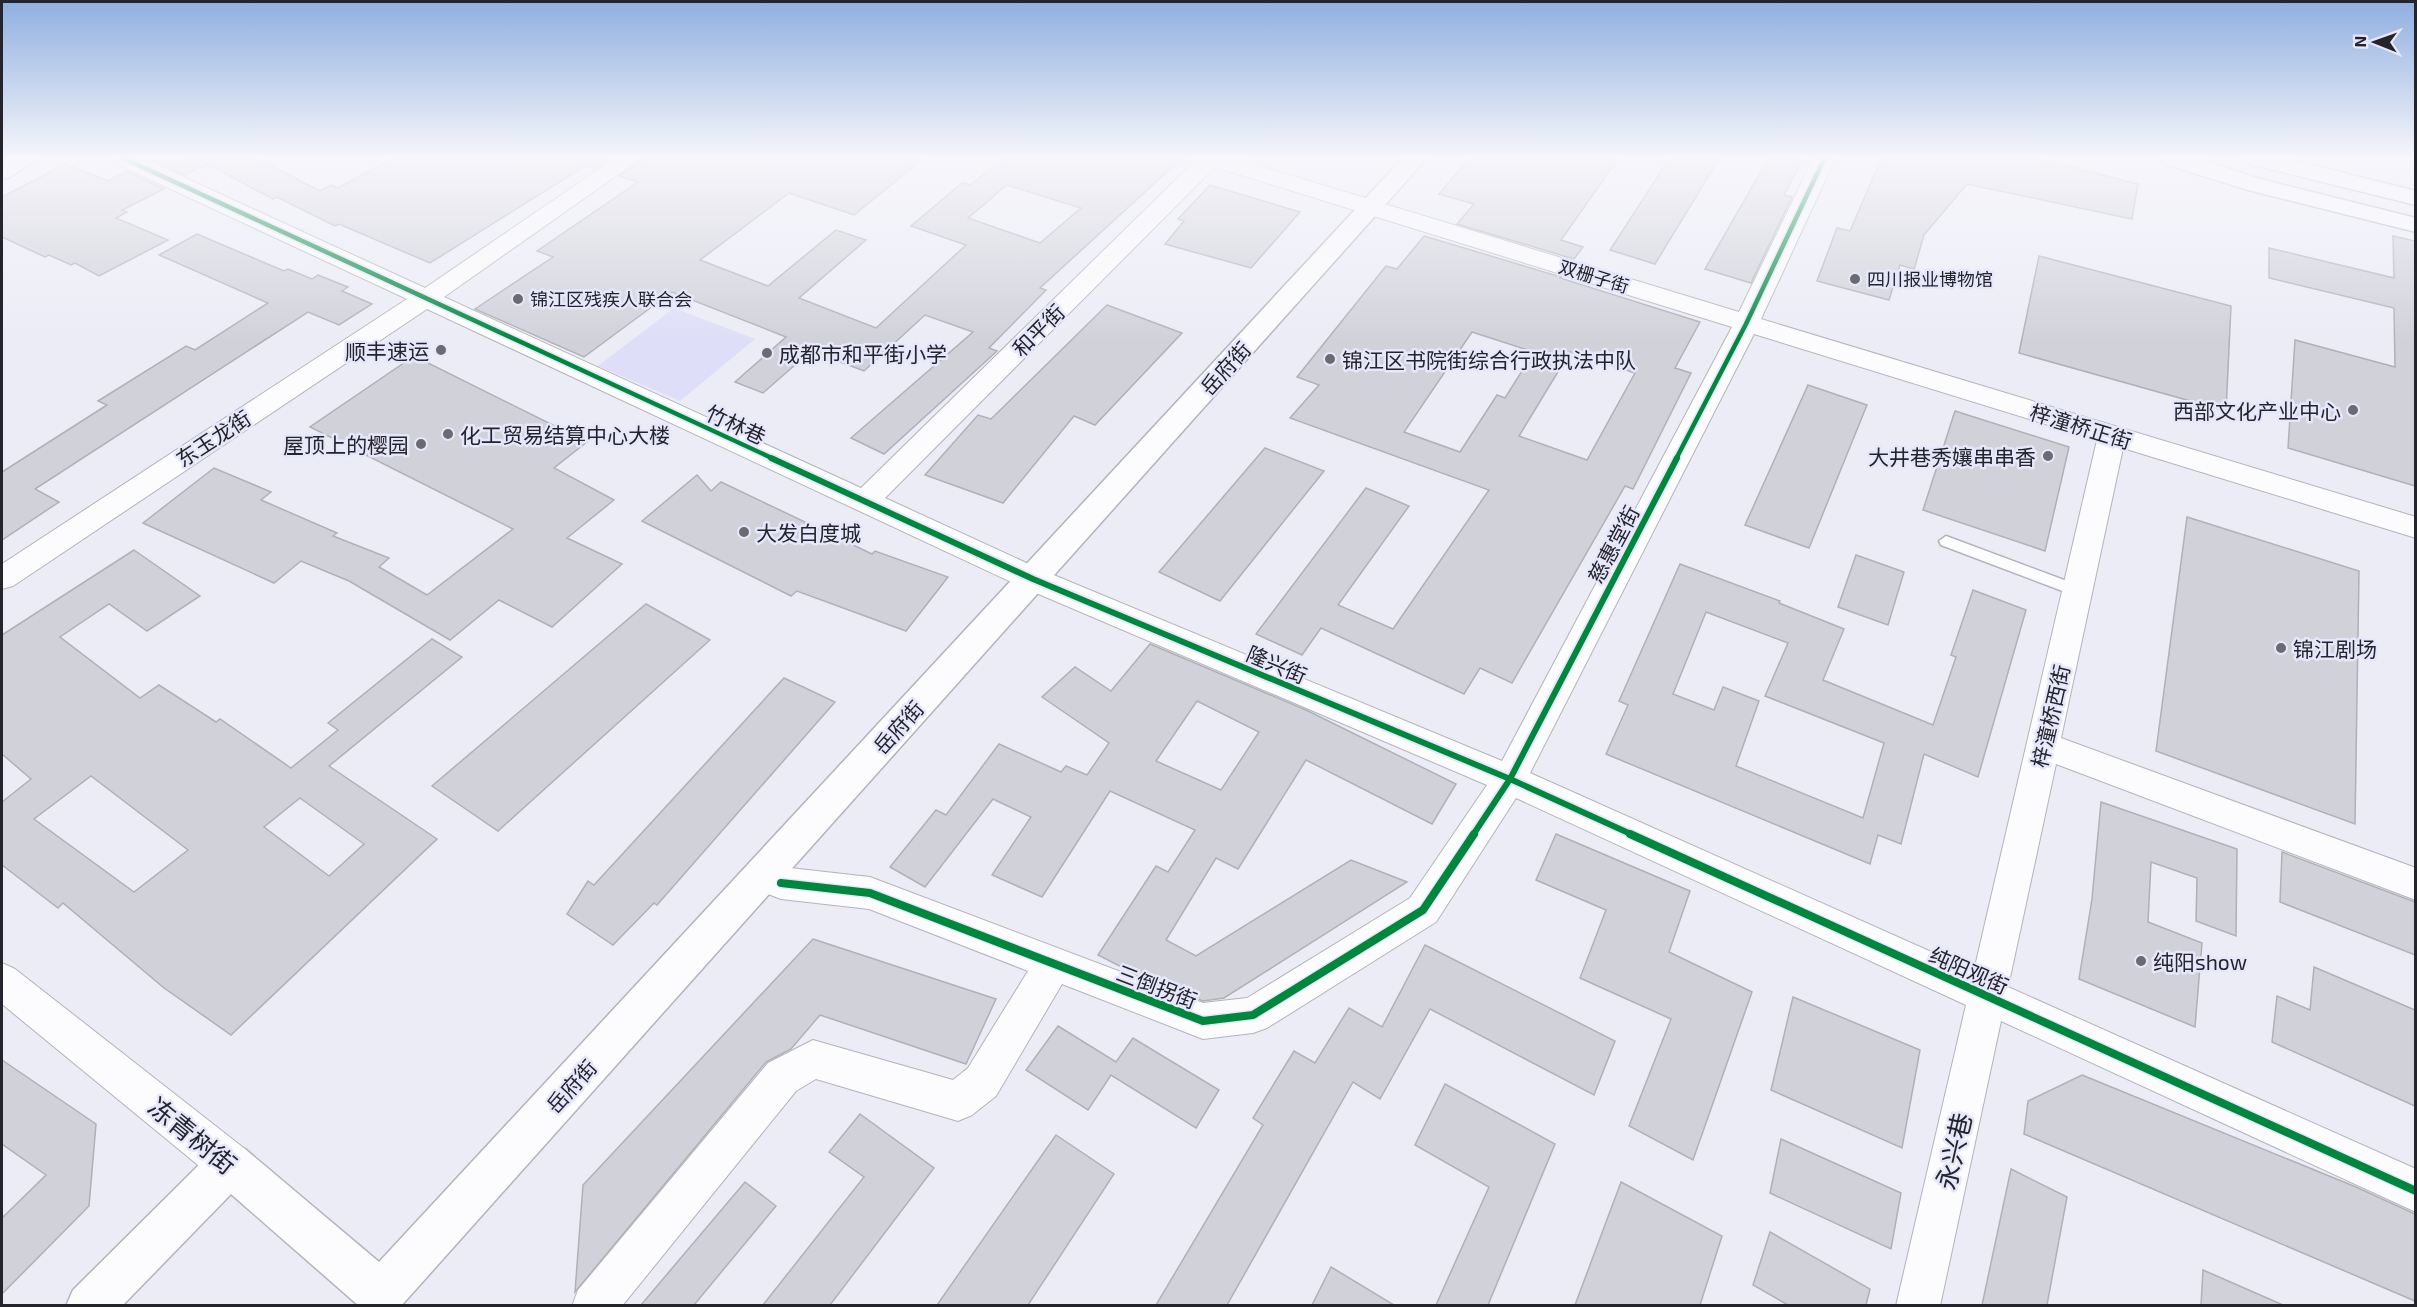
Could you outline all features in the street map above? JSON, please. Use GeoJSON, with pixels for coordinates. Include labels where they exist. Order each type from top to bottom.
{"type":"FeatureCollection","features":[{"type":"Feature","properties":{"kind":"street","name":"竹林巷"},"geometry":{"type":"LineString","coordinates":[[256,220],[1033,579]]}},
{"type":"Feature","properties":{"kind":"street","name":"东玉龙街"},"geometry":{"type":"LineString","coordinates":[[2,578],[426,299],[541,220]]}},
{"type":"Feature","properties":{"kind":"street","name":"和平街"},"geometry":{"type":"LineString","coordinates":[[865,501],[1149,220]]}},
{"type":"Feature","properties":{"kind":"street","name":"岳府街"},"geometry":{"type":"LineString","coordinates":[[387,1300],[1033,579],[1359,220]]}},
{"type":"Feature","properties":{"kind":"street","name":"双栅子街"},"geometry":{"type":"LineString","coordinates":[[1416,220],[1746,324]]}},
{"type":"Feature","properties":{"kind":"street","name":"慈惠堂街"},"geometry":{"type":"LineString","coordinates":[[1510,779],[1746,324],[1795,220]]}},
{"type":"Feature","properties":{"kind":"street"},"geometry":{"type":"LineString","coordinates":[[2395,220],[2415,225]]}},
{"type":"Feature","properties":{"kind":"street","name":"梓潼桥正街"},"geometry":{"type":"LineString","coordinates":[[1746,324],[2415,528]]}},
{"type":"Feature","properties":{"kind":"street","name":"梓潼桥西街"},"geometry":{"type":"LineString","coordinates":[[1987,996],[2112,436]]}},
{"type":"Feature","properties":{"kind":"street","name":"隆兴街"},"geometry":{"type":"LineString","coordinates":[[1033,579],[1510,779]]}},
{"type":"Feature","properties":{"kind":"street"},"geometry":{"type":"LineString","coordinates":[[2043,746],[2415,885]]}},
{"type":"Feature","properties":{"kind":"street","name":"三倒拐街"},"geometry":{"type":"LineString","coordinates":[[781,883],[870,893],[1203,1021],[1253,1015],[1423,910],[1510,779]]}},
{"type":"Feature","properties":{"kind":"street","name":"纯阳观街"},"geometry":{"type":"LineString","coordinates":[[1510,779],[2415,1191]]}},
{"type":"Feature","properties":{"kind":"street"},"geometry":{"type":"LineString","coordinates":[[594,1305],[782,1077],[813,1059],[958,1101],[982,1082],[1054,963]]}},
{"type":"Feature","properties":{"kind":"street","name":"冻青树街"},"geometry":{"type":"LineString","coordinates":[[2,981],[230,1164],[387,1300]]}},
{"type":"Feature","properties":{"kind":"street","name":"永兴巷"},"geometry":{"type":"LineString","coordinates":[[1918,1305],[1987,996]]}},
{"type":"Feature","properties":{"kind":"street"},"geometry":{"type":"LineString","coordinates":[[88,1305],[230,1164]]}},
{"type":"Feature","properties":{"kind":"lane"},"geometry":{"type":"LineString","coordinates":[[1946,542],[2078,591]]}},
{"type":"Feature","properties":{"kind":"shaded area"},"geometry":{"type":"Polygon","coordinates":[[[674,308],[755,339],[680,401],[598,366],[674,308]]]}},
{"type":"Feature","properties":{"kind":"building"},"geometry":{"type":"Polygon","coordinates":[[[2,220],[121,220],[168,240],[99,276],[75,263],[71,265],[49,255],[45,257],[2,237],[2,220]]]}},
{"type":"Feature","properties":{"kind":"building"},"geometry":{"type":"Polygon","coordinates":[[[323,220],[499,220],[430,263],[339,224],[335,226],[323,220]]]}},
{"type":"Feature","properties":{"kind":"building"},"geometry":{"type":"Polygon","coordinates":[[[582,220],[753,220],[700,260],[768,286],[836,230],[866,240],[799,298],[876,328],[966,245],[911,226],[918,220],[974,220],[1040,243],[1067,220],[1114,220],[1040,288],[1046,290],[989,348],[997,351],[884,454],[851,438],[973,332],[925,315],[864,371],[811,351],[763,393],[735,382],[786,337],[672,292],[584,357],[475,309],[553,257],[537,251],[582,220]]]}},
{"type":"Feature","properties":{"kind":"building"},"geometry":{"type":"Polygon","coordinates":[[[1181,220],[1293,220],[1251,268],[1165,244],[1184,221],[1181,220]]]}},
{"type":"Feature","properties":{"kind":"building"},"geometry":{"type":"Polygon","coordinates":[[[1460,220],[1575,220],[1561,240],[1583,247],[1574,259],[1457,224],[1460,220]]]}},
{"type":"Feature","properties":{"kind":"building"},"geometry":{"type":"Polygon","coordinates":[[[1629,220],[1682,220],[1655,264],[1610,250],[1629,220]]]}},
{"type":"Feature","properties":{"kind":"building"},"geometry":{"type":"Polygon","coordinates":[[[1733,220],[1781,220],[1751,283],[1705,269],[1733,220]]]}},
{"type":"Feature","properties":{"kind":"building"},"geometry":{"type":"Polygon","coordinates":[[[1855,220],[1937,220],[1924,235],[1914,269],[1900,265],[1889,300],[1817,281],[1837,228],[1850,231],[1855,220]]]}},
{"type":"Feature","properties":{"kind":"building"},"geometry":{"type":"Polygon","coordinates":[[[197,234],[284,271],[288,269],[312,279],[318,275],[348,287],[342,291],[372,304],[339,325],[308,312],[35,489],[59,502],[2,540],[2,472],[107,405],[98,401],[186,346],[195,350],[268,303],[159,255],[197,234]]]}},
{"type":"Feature","properties":{"kind":"building"},"geometry":{"type":"Polygon","coordinates":[[[1424,236],[1700,322],[1675,368],[1691,373],[1633,489],[1625,486],[1512,683],[1480,668],[1464,694],[1321,628],[1302,655],[1256,634],[1366,488],[1409,506],[1338,605],[1393,629],[1489,490],[1290,418],[1319,385],[1297,377],[1386,266],[1397,269],[1424,236]],[[1472,332],[1404,432],[1460,452],[1497,395],[1505,398],[1534,352],[1472,332]],[[1570,352],[1519,436],[1587,460],[1635,373],[1570,352]]]}},
{"type":"Feature","properties":{"kind":"building","name":"西部文化产业中心"},"geometry":{"type":"Polygon","coordinates":[[[2393,236],[2415,241],[2415,486],[2288,448],[2295,340],[2395,367],[2394,308],[2269,278],[2269,248],[2394,278],[2393,236]]]}},
{"type":"Feature","properties":{"kind":"building"},"geometry":{"type":"Polygon","coordinates":[[[2039,256],[2231,306],[2226,411],[2019,353],[2039,256]]]}},
{"type":"Feature","properties":{"kind":"building"},"geometry":{"type":"Polygon","coordinates":[[[1107,305],[1182,333],[1095,425],[1074,416],[1003,503],[925,475],[978,415],[991,419],[1107,305]]]}},
{"type":"Feature","properties":{"kind":"building"},"geometry":{"type":"Polygon","coordinates":[[[414,356],[587,442],[554,468],[614,500],[567,538],[622,564],[552,627],[499,600],[450,640],[349,581],[301,561],[274,583],[143,523],[214,468],[271,492],[261,500],[337,533],[333,536],[389,558],[379,567],[427,595],[513,529],[310,427],[414,356]]]}},
{"type":"Feature","properties":{"kind":"building"},"geometry":{"type":"Polygon","coordinates":[[[1808,385],[1867,405],[1809,548],[1745,525],[1808,385]]]}},
{"type":"Feature","properties":{"kind":"building"},"geometry":{"type":"Polygon","coordinates":[[[1955,411],[2069,447],[2045,551],[1923,510],[1955,411]]]}},
{"type":"Feature","properties":{"kind":"building"},"geometry":{"type":"Polygon","coordinates":[[[1265,448],[1324,471],[1220,601],[1159,572],[1265,448]]]}},
{"type":"Feature","properties":{"kind":"building","name":"大发白度城"},"geometry":{"type":"Polygon","coordinates":[[[697,475],[711,491],[721,482],[872,554],[875,551],[948,577],[906,631],[797,591],[791,596],[642,521],[697,475]]]}},
{"type":"Feature","properties":{"kind":"building"},"geometry":{"type":"Polygon","coordinates":[[[2187,517],[2359,571],[2355,824],[2156,751],[2187,517]]]}},
{"type":"Feature","properties":{"kind":"building"},"geometry":{"type":"Polygon","coordinates":[[[134,550],[200,596],[147,631],[109,604],[60,637],[140,698],[159,685],[216,722],[220,719],[291,768],[338,730],[328,723],[432,639],[462,657],[329,766],[437,839],[231,1035],[164,988],[63,903],[58,908],[2,865],[2,802],[31,779],[2,754],[2,635],[134,550]],[[91,776],[34,819],[134,892],[188,850],[91,776]],[[300,798],[264,827],[329,876],[364,844],[300,798]]]}},
{"type":"Feature","properties":{"kind":"building"},"geometry":{"type":"Polygon","coordinates":[[[1856,555],[1904,572],[1888,625],[1838,607],[1856,555]]]}},
{"type":"Feature","properties":{"kind":"building"},"geometry":{"type":"Polygon","coordinates":[[[1680,564],[1780,601],[1779,603],[1844,629],[1823,680],[1933,725],[1956,657],[1951,655],[1973,590],[2026,610],[1978,777],[1924,754],[1901,844],[1878,835],[1870,864],[1606,754],[1628,705],[1619,701],[1680,564]],[[1706,612],[1673,694],[1714,710],[1723,687],[1759,701],[1736,766],[1863,818],[1884,743],[1765,696],[1788,643],[1706,612]]]}},
{"type":"Feature","properties":{"kind":"building"},"geometry":{"type":"Polygon","coordinates":[[[646,604],[710,640],[498,831],[432,786],[646,604]]]}},
{"type":"Feature","properties":{"kind":"building"},"geometry":{"type":"Polygon","coordinates":[[[1150,644],[1306,710],[1456,784],[1432,824],[1306,760],[1238,869],[1216,858],[1166,940],[1196,956],[1351,860],[1407,882],[1224,998],[1203,1001],[1141,977],[1098,955],[1156,866],[1168,872],[1195,830],[1110,791],[1042,897],[992,875],[1031,817],[993,799],[925,887],[890,867],[936,810],[946,815],[999,744],[1061,772],[1066,766],[1087,775],[1109,743],[1042,697],[1075,667],[1111,691],[1150,644]],[[1197,701],[1156,761],[1221,790],[1259,732],[1197,701]]]}},
{"type":"Feature","properties":{"kind":"building"},"geometry":{"type":"Polygon","coordinates":[[[784,678],[835,702],[657,905],[654,903],[613,945],[567,914],[588,881],[594,885],[784,678]]]}},
{"type":"Feature","properties":{"kind":"building"},"geometry":{"type":"Polygon","coordinates":[[[2101,802],[2237,849],[2236,936],[2196,921],[2197,878],[2151,862],[2148,922],[2202,943],[2195,1027],[2079,979],[2092,899],[2101,802]]]}},
{"type":"Feature","properties":{"kind":"building"},"geometry":{"type":"Polygon","coordinates":[[[1556,834],[1690,891],[1669,952],[1752,992],[1693,1160],[1629,1126],[1671,1019],[1580,978],[1606,910],[1536,880],[1556,834]]]}},
{"type":"Feature","properties":{"kind":"building"},"geometry":{"type":"Polygon","coordinates":[[[2282,852],[2415,902],[2415,955],[2280,902],[2282,852]]]}},
{"type":"Feature","properties":{"kind":"building"},"geometry":{"type":"Polygon","coordinates":[[[813,939],[996,999],[966,1064],[820,1015],[791,1049],[766,1062],[575,1292],[583,1185],[813,939]]]}},
{"type":"Feature","properties":{"kind":"building"},"geometry":{"type":"Polygon","coordinates":[[[1425,945],[1615,1041],[1594,1095],[1430,1009],[1380,1099],[1353,1082],[1227,1305],[1156,1305],[1263,1125],[1253,1118],[1294,1051],[1315,1063],[1349,1008],[1382,1027],[1425,945]]]}},
{"type":"Feature","properties":{"kind":"building"},"geometry":{"type":"Polygon","coordinates":[[[2314,967],[2415,1010],[2415,1106],[2272,1042],[2277,996],[2310,1010],[2314,967]]]}},
{"type":"Feature","properties":{"kind":"building"},"geometry":{"type":"Polygon","coordinates":[[[1793,997],[1920,1050],[1902,1148],[1771,1090],[1793,997]]]}},
{"type":"Feature","properties":{"kind":"building"},"geometry":{"type":"Polygon","coordinates":[[[1058,1026],[1116,1062],[1133,1038],[1219,1090],[1196,1128],[1111,1075],[1088,1110],[1026,1070],[1058,1026]]]}},
{"type":"Feature","properties":{"kind":"building"},"geometry":{"type":"Polygon","coordinates":[[[2,1060],[96,1124],[89,1206],[2,1294],[2,1218],[46,1175],[2,1144],[2,1060]]]}},
{"type":"Feature","properties":{"kind":"building"},"geometry":{"type":"Polygon","coordinates":[[[2082,1075],[2356,1187],[2415,1214],[2415,1301],[2024,1134],[2028,1101],[2082,1075]]]}},
{"type":"Feature","properties":{"kind":"building"},"geometry":{"type":"Polygon","coordinates":[[[1445,1084],[1555,1144],[1488,1305],[1436,1305],[1489,1187],[1415,1145],[1445,1084]]]}},
{"type":"Feature","properties":{"kind":"building"},"geometry":{"type":"Polygon","coordinates":[[[860,1114],[934,1168],[830,1305],[763,1305],[864,1177],[829,1152],[860,1114]]]}},
{"type":"Feature","properties":{"kind":"building"},"geometry":{"type":"Polygon","coordinates":[[[1056,1135],[1114,1174],[1028,1305],[937,1305],[1056,1135]]]}},
{"type":"Feature","properties":{"kind":"building"},"geometry":{"type":"Polygon","coordinates":[[[1781,1139],[1901,1193],[1891,1249],[1770,1193],[1781,1139]]]}},
{"type":"Feature","properties":{"kind":"building"},"geometry":{"type":"Polygon","coordinates":[[[2011,1169],[2067,1197],[2047,1305],[1982,1305],[2011,1169]]]}},
{"type":"Feature","properties":{"kind":"building"},"geometry":{"type":"Polygon","coordinates":[[[745,1182],[776,1206],[694,1305],[641,1305],[745,1182]]]}},
{"type":"Feature","properties":{"kind":"building"},"geometry":{"type":"Polygon","coordinates":[[[1621,1182],[1722,1236],[1700,1305],[1575,1305],[1621,1182]]]}},
{"type":"Feature","properties":{"kind":"building"},"geometry":{"type":"Polygon","coordinates":[[[1770,1232],[1870,1289],[1866,1305],[1788,1305],[1753,1285],[1770,1232]]]}},
{"type":"Feature","properties":{"kind":"building"},"geometry":{"type":"Polygon","coordinates":[[[1331,1267],[1394,1305],[1312,1305],[1331,1267]]]}},
{"type":"Feature","properties":{"kind":"building"},"geometry":{"type":"Polygon","coordinates":[[[2203,1270],[2283,1305],[2201,1305],[2203,1270]]]}},
{"type":"Feature","properties":{"kind":"cycle path"},"geometry":{"type":"LineString","coordinates":[[257,220],[1033,579],[1510,779],[2416,1191]]}},
{"type":"Feature","properties":{"kind":"cycle path"},"geometry":{"type":"LineString","coordinates":[[781,883],[870,893],[1203,1021],[1253,1015],[1423,910],[1510,779],[1746,324],[1795,220]]}},
{"type":"Feature","properties":{"kind":"place","name":"四川报业博物馆"},"geometry":{"type":"Point","coordinates":[1855,279]}},
{"type":"Feature","properties":{"kind":"place","name":"锦江区残疾人联合会"},"geometry":{"type":"Point","coordinates":[518,299]}},
{"type":"Feature","properties":{"kind":"place","name":"顺丰速运"},"geometry":{"type":"Point","coordinates":[441,350]}},
{"type":"Feature","properties":{"kind":"place","name":"成都市和平街小学"},"geometry":{"type":"Point","coordinates":[767,353]}},
{"type":"Feature","properties":{"kind":"place","name":"锦江区书院街综合行政执法中队"},"geometry":{"type":"Point","coordinates":[1330,359]}},
{"type":"Feature","properties":{"kind":"place","name":"西部文化产业中心"},"geometry":{"type":"Point","coordinates":[2353,410]}},
{"type":"Feature","properties":{"kind":"place","name":"化工贸易结算中心大楼"},"geometry":{"type":"Point","coordinates":[448,434]}},
{"type":"Feature","properties":{"kind":"place","name":"屋顶上的樱园"},"geometry":{"type":"Point","coordinates":[421,444]}},
{"type":"Feature","properties":{"kind":"place","name":"大井巷秀孃串串香"},"geometry":{"type":"Point","coordinates":[2048,456]}},
{"type":"Feature","properties":{"kind":"place","name":"大发白度城"},"geometry":{"type":"Point","coordinates":[744,532]}},
{"type":"Feature","properties":{"kind":"place","name":"锦江剧场"},"geometry":{"type":"Point","coordinates":[2281,648]}},
{"type":"Feature","properties":{"kind":"place","name":"纯阳show"},"geometry":{"type":"Point","coordinates":[2141,961]}}]}
